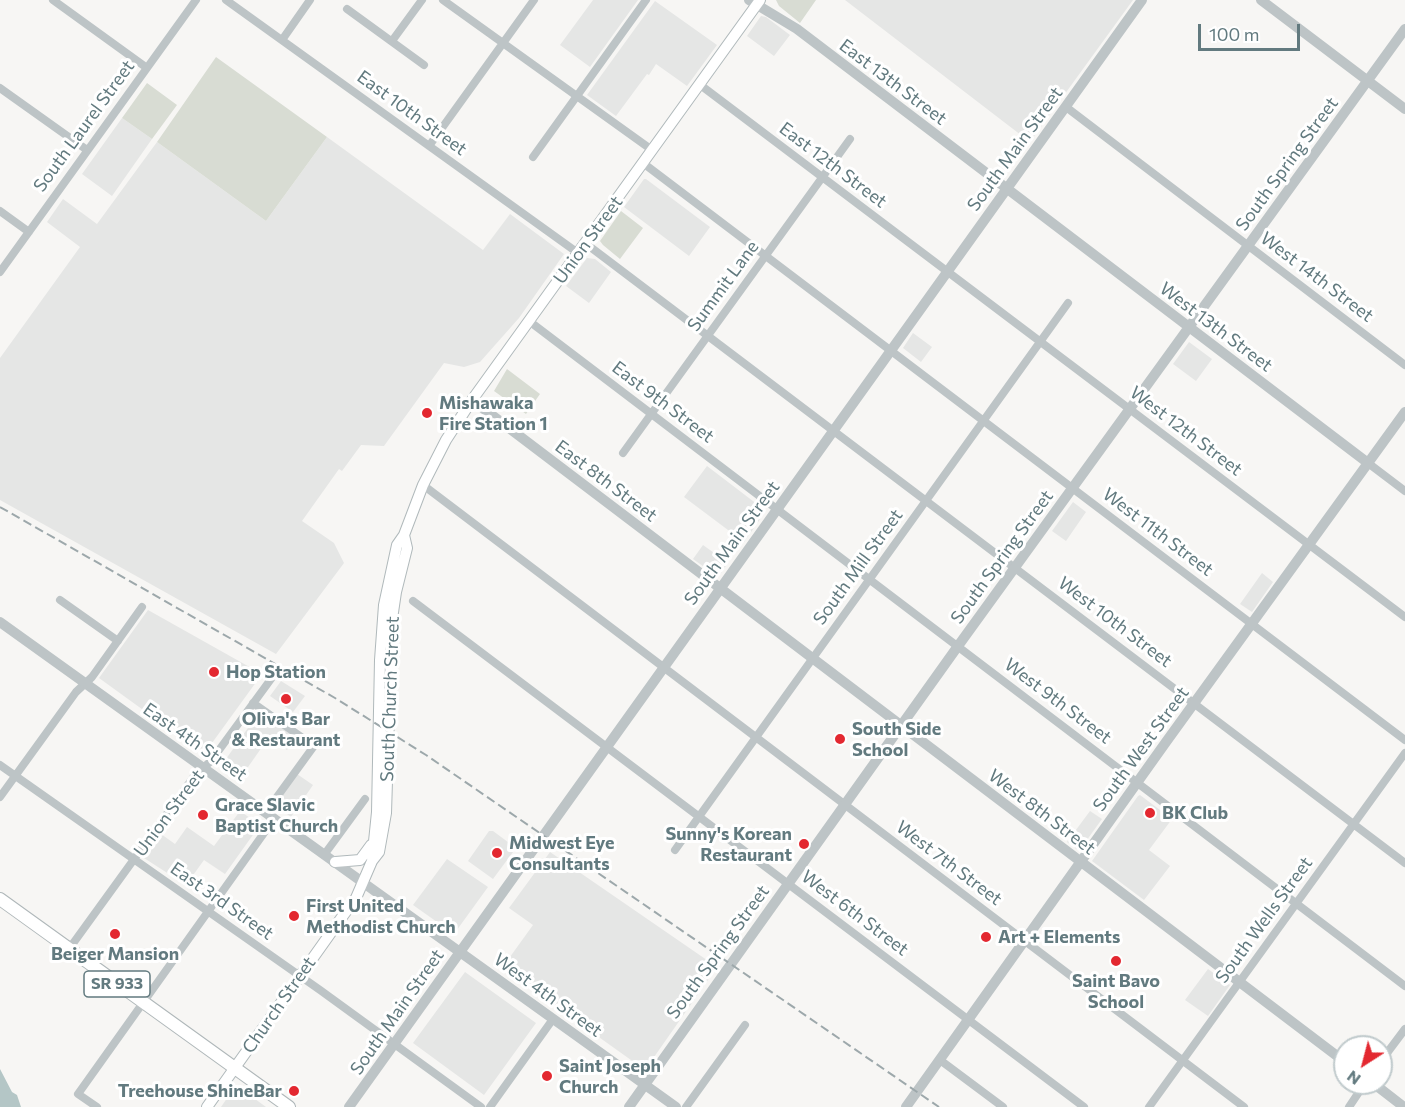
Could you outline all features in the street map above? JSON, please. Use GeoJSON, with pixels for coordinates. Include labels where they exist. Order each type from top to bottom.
{"type":"FeatureCollection","features":[{"type":"Feature","properties":{"kind":"main road","name":"Union Street"},"geometry":{"type":"LineString","coordinates":[[423,485],[446,440],[472,400],[643,163],[755,1]]}},
{"type":"Feature","properties":{"kind":"main road","name":"South Church Street"},"geometry":{"type":"LineString","coordinates":[[372,861],[377,812],[383,619],[397,545],[404,535],[423,485]]}},
{"type":"Feature","properties":{"kind":"main road","name":"South Church Street"},"geometry":{"type":"LineString","coordinates":[[363,882],[372,861],[379,852],[384,831],[391,637],[396,592],[407,548],[404,535]]}},
{"type":"Feature","properties":{"kind":"main road"},"geometry":{"type":"LineString","coordinates":[[335,862],[360,860],[373,842]]}},
{"type":"Feature","properties":{"kind":"main road","name":"Church Street"},"geometry":{"type":"LineString","coordinates":[[207,1107],[342,917],[363,882]]}},
{"type":"Feature","properties":{"kind":"main road","name":"SR 933"},"geometry":{"type":"LineString","coordinates":[[0,899],[289,1107]]}},
{"type":"Feature","properties":{"kind":"street"},"geometry":{"type":"LineString","coordinates":[[53,0],[147,68]]}},
{"type":"Feature","properties":{"kind":"street","name":"South Laurel Street"},"geometry":{"type":"LineString","coordinates":[[0,272],[196,0]]}},
{"type":"Feature","properties":{"kind":"street","name":"East 10th Street"},"geometry":{"type":"LineString","coordinates":[[226,0],[578,253]]}},
{"type":"Feature","properties":{"kind":"street"},"geometry":{"type":"LineString","coordinates":[[282,40],[310,0]]}},
{"type":"Feature","properties":{"kind":"street"},"geometry":{"type":"LineString","coordinates":[[392,41],[422,0]]}},
{"type":"Feature","properties":{"kind":"street"},"geometry":{"type":"LineString","coordinates":[[443,0],[652,150]]}},
{"type":"Feature","properties":{"kind":"street"},"geometry":{"type":"LineString","coordinates":[[429,146],[534,0]]}},
{"type":"Feature","properties":{"kind":"street"},"geometry":{"type":"LineString","coordinates":[[534,157],[646,0]]}},
{"type":"Feature","properties":{"kind":"street","name":"South Main Street"},"geometry":{"type":"LineString","coordinates":[[349,1107],[1142,0]]}},
{"type":"Feature","properties":{"kind":"street"},"geometry":{"type":"LineString","coordinates":[[1261,0],[1405,109]]}},
{"type":"Feature","properties":{"kind":"street","name":"East 13th Street"},"geometry":{"type":"LineString","coordinates":[[755,1],[796,29],[1006,189]]}},
{"type":"Feature","properties":{"kind":"street"},"geometry":{"type":"LineString","coordinates":[[347,9],[424,65]]}},
{"type":"Feature","properties":{"kind":"street","name":"South Spring Street"},"geometry":{"type":"LineString","coordinates":[[629,1107],[958,646],[1405,28]]}},
{"type":"Feature","properties":{"kind":"street","name":"East 12th Street"},"geometry":{"type":"LineString","coordinates":[[699,84],[947,271]]}},
{"type":"Feature","properties":{"kind":"street"},"geometry":{"type":"LineString","coordinates":[[0,88],[87,150]]}},
{"type":"Feature","properties":{"kind":"street","name":"West 14th Street"},"geometry":{"type":"LineString","coordinates":[[1066,106],[1405,365]]}},
{"type":"Feature","properties":{"kind":"street","name":"Summit Lane"},"geometry":{"type":"LineString","coordinates":[[623,453],[850,139]]}},
{"type":"Feature","properties":{"kind":"street","name":"West 11th Street"},"geometry":{"type":"LineString","coordinates":[[643,163],[1405,740]]}},
{"type":"Feature","properties":{"kind":"street","name":"West 13th Street"},"geometry":{"type":"LineString","coordinates":[[1006,189],[1405,491]]}},
{"type":"Feature","properties":{"kind":"street"},"geometry":{"type":"LineString","coordinates":[[0,211],[29,232]]}},
{"type":"Feature","properties":{"kind":"street"},"geometry":{"type":"LineString","coordinates":[[585,243],[834,430]]}},
{"type":"Feature","properties":{"kind":"street","name":"West 12th Street"},"geometry":{"type":"LineString","coordinates":[[947,271],[1405,617]]}},
{"type":"Feature","properties":{"kind":"street","name":"South Mill Street"},"geometry":{"type":"LineString","coordinates":[[675,850],[1068,303]]}},
{"type":"Feature","properties":{"kind":"street","name":"East 9th Street"},"geometry":{"type":"LineString","coordinates":[[529,321],[777,509]]}},
{"type":"Feature","properties":{"kind":"street","name":"East 8th Street"},"geometry":{"type":"LineString","coordinates":[[472,400],[720,588]]}},
{"type":"Feature","properties":{"kind":"street","name":"South West Street"},"geometry":{"type":"LineString","coordinates":[[906,1107],[1137,782],[1405,412]]}},
{"type":"Feature","properties":{"kind":"street","name":"West 10th Street"},"geometry":{"type":"LineString","coordinates":[[834,430],[1405,863]]}},
{"type":"Feature","properties":{"kind":"street","name":"West 7th Street"},"geometry":{"type":"LineString","coordinates":[[423,485],[1244,1107]]}},
{"type":"Feature","properties":{"kind":"street","name":"West 9th Street"},"geometry":{"type":"LineString","coordinates":[[777,509],[1405,986]]}},
{"type":"Feature","properties":{"kind":"street","name":"West 8th Street"},"geometry":{"type":"LineString","coordinates":[[720,588],[1333,1053]]}},
{"type":"Feature","properties":{"kind":"street"},"geometry":{"type":"LineString","coordinates":[[60,600],[118,641]]}},
{"type":"Feature","properties":{"kind":"street","name":"West 6th Street"},"geometry":{"type":"LineString","coordinates":[[413,601],[1084,1107]]}},
{"type":"Feature","properties":{"kind":"street"},"geometry":{"type":"LineString","coordinates":[[0,797],[76,692],[92,677],[142,607]]}},
{"type":"Feature","properties":{"kind":"street","name":"East 4th Street"},"geometry":{"type":"LineString","coordinates":[[0,622],[459,952]]}},
{"type":"Feature","properties":{"kind":"street","name":"Union Street"},"geometry":{"type":"LineString","coordinates":[[69,949],[195,774],[211,761],[271,679]]}},
{"type":"Feature","properties":{"kind":"street"},"geometry":{"type":"LineString","coordinates":[[97,1107],[78,1094],[208,911],[314,746],[253,703]]}},
{"type":"Feature","properties":{"kind":"street","name":"South Wells Street"},"geometry":{"type":"LineString","coordinates":[[1149,1107],[1405,753]]}},
{"type":"Feature","properties":{"kind":"street","name":"East 3rd Street"},"geometry":{"type":"LineString","coordinates":[[0,765],[481,1107]]}},
{"type":"Feature","properties":{"kind":"street"},"geometry":{"type":"LineString","coordinates":[[324,855],[365,799]]}},
{"type":"Feature","properties":{"kind":"street","name":"West 4th Street"},"geometry":{"type":"LineString","coordinates":[[459,952],[676,1107]]}},
{"type":"Feature","properties":{"kind":"street"},"geometry":{"type":"LineString","coordinates":[[490,1107],[553,1019]]}},
{"type":"Feature","properties":{"kind":"street"},"geometry":{"type":"LineString","coordinates":[[686,1107],[745,1024]]}},
{"type":"Feature","properties":{"kind":"street"},"geometry":{"type":"LineString","coordinates":[[1393,1045],[1405,1029]]}},
{"type":"Feature","properties":{"kind":"street"},"geometry":{"type":"LineString","coordinates":[[940,1060],[1002,1107]]}},
{"type":"Feature","properties":{"kind":"street"},"geometry":{"type":"LineString","coordinates":[[1388,1095],[1404,1107]]}},
{"type":"Feature","properties":{"kind":"shaded area"},"geometry":{"type":"Polygon","coordinates":[[[593,0],[638,0],[590,67],[560,45],[593,0]]]}},
{"type":"Feature","properties":{"kind":"shaded area"},"geometry":{"type":"Polygon","coordinates":[[[776,0],[816,0],[800,23],[779,6],[776,0]]]}},
{"type":"Feature","properties":{"kind":"shaded area"},"geometry":{"type":"Polygon","coordinates":[[[845,0],[1133,0],[1030,142],[845,0]]]}},
{"type":"Feature","properties":{"kind":"shaded area"},"geometry":{"type":"Polygon","coordinates":[[[655,1],[717,45],[687,86],[656,64],[616,116],[587,95],[655,1]]]}},
{"type":"Feature","properties":{"kind":"shaded area"},"geometry":{"type":"Polygon","coordinates":[[[761,16],[766,17],[790,35],[774,56],[747,36],[761,16]]]}},
{"type":"Feature","properties":{"kind":"shaded area"},"geometry":{"type":"Polygon","coordinates":[[[216,57],[327,137],[266,221],[157,142],[216,57]]]}},
{"type":"Feature","properties":{"kind":"shaded area"},"geometry":{"type":"Polygon","coordinates":[[[147,83],[177,105],[152,139],[122,118],[147,83]]]}},
{"type":"Feature","properties":{"kind":"shaded area"},"geometry":{"type":"Polygon","coordinates":[[[122,118],[152,139],[112,196],[82,174],[122,118]]]}},
{"type":"Feature","properties":{"kind":"shaded area"},"geometry":{"type":"Polygon","coordinates":[[[327,137],[483,250],[510,214],[564,254],[519,318],[480,362],[464,367],[444,363],[384,446],[361,445],[342,471],[339,469],[302,521],[334,543],[344,563],[276,654],[0,500],[0,358],[80,247],[47,222],[63,199],[97,224],[157,142],[266,221],[327,137]]]}},
{"type":"Feature","properties":{"kind":"shaded area"},"geometry":{"type":"Polygon","coordinates":[[[644,179],[710,227],[689,256],[624,207],[644,179]]]}},
{"type":"Feature","properties":{"kind":"shaded area"},"geometry":{"type":"Polygon","coordinates":[[[621,211],[643,228],[620,259],[600,241],[621,211]]]}},
{"type":"Feature","properties":{"kind":"shaded area"},"geometry":{"type":"Polygon","coordinates":[[[587,258],[595,259],[611,272],[589,303],[566,286],[587,258]]]}},
{"type":"Feature","properties":{"kind":"shaded area"},"geometry":{"type":"Polygon","coordinates":[[[913,333],[932,347],[921,362],[903,348],[913,333]]]}},
{"type":"Feature","properties":{"kind":"shaded area"},"geometry":{"type":"Polygon","coordinates":[[[1189,342],[1212,359],[1196,381],[1173,364],[1189,342]]]}},
{"type":"Feature","properties":{"kind":"shaded area"},"geometry":{"type":"Polygon","coordinates":[[[507,369],[540,394],[526,414],[494,391],[507,369]]]}},
{"type":"Feature","properties":{"kind":"shaded area"},"geometry":{"type":"Polygon","coordinates":[[[707,466],[766,511],[744,542],[684,497],[707,466]]]}},
{"type":"Feature","properties":{"kind":"shaded area"},"geometry":{"type":"Polygon","coordinates":[[[1073,502],[1086,512],[1066,541],[1052,531],[1073,502]]]}},
{"type":"Feature","properties":{"kind":"shaded area"},"geometry":{"type":"Polygon","coordinates":[[[703,545],[728,563],[718,577],[693,559],[703,545]]]}},
{"type":"Feature","properties":{"kind":"shaded area"},"geometry":{"type":"Polygon","coordinates":[[[1262,573],[1273,582],[1252,612],[1240,604],[1262,573]]]}},
{"type":"Feature","properties":{"kind":"shaded area"},"geometry":{"type":"Polygon","coordinates":[[[148,610],[262,674],[204,754],[99,678],[148,610]]]}},
{"type":"Feature","properties":{"kind":"shaded area","name":"Oliva's Bar & Restaurant"},"geometry":{"type":"Polygon","coordinates":[[[281,681],[305,696],[293,712],[270,696],[281,681]]]}},
{"type":"Feature","properties":{"kind":"shaded area"},"geometry":{"type":"Polygon","coordinates":[[[260,711],[296,738],[287,750],[269,737],[239,780],[221,766],[260,711]]]}},
{"type":"Feature","properties":{"kind":"shaded area"},"geometry":{"type":"Polygon","coordinates":[[[297,774],[313,785],[291,817],[275,805],[297,774]]]}},
{"type":"Feature","properties":{"kind":"shaded area"},"geometry":{"type":"Polygon","coordinates":[[[1140,795],[1172,819],[1149,850],[1170,866],[1144,900],[1092,861],[1140,795]]]}},
{"type":"Feature","properties":{"kind":"shaded area"},"geometry":{"type":"Polygon","coordinates":[[[240,811],[260,825],[225,874],[204,860],[186,885],[144,858],[161,834],[175,844],[187,827],[214,846],[240,811]]]}},
{"type":"Feature","properties":{"kind":"shaded area"},"geometry":{"type":"Polygon","coordinates":[[[1090,811],[1102,819],[1079,851],[1067,842],[1090,811]]]}},
{"type":"Feature","properties":{"kind":"shaded area"},"geometry":{"type":"Polygon","coordinates":[[[489,831],[493,831],[516,848],[493,879],[468,861],[489,831]]]}},
{"type":"Feature","properties":{"kind":"shaded area"},"geometry":{"type":"Polygon","coordinates":[[[550,852],[717,967],[645,1070],[502,968],[533,925],[509,908],[550,852]]]}},
{"type":"Feature","properties":{"kind":"shaded area"},"geometry":{"type":"Polygon","coordinates":[[[447,859],[488,887],[454,934],[413,905],[447,859]]]}},
{"type":"Feature","properties":{"kind":"shaded area"},"geometry":{"type":"Polygon","coordinates":[[[1208,969],[1230,985],[1208,1016],[1185,1000],[1208,969]]]}},
{"type":"Feature","properties":{"kind":"shaded area"},"geometry":{"type":"Polygon","coordinates":[[[465,972],[536,1023],[484,1095],[413,1043],[465,972]]]}},
{"type":"Feature","properties":{"kind":"shaded area"},"geometry":{"type":"Polygon","coordinates":[[[0,1069],[12,1092],[17,1095],[21,1107],[0,1107],[0,1069]]]}},
{"type":"Feature","properties":{"kind":"shaded area"},"geometry":{"type":"Polygon","coordinates":[[[236,1085],[266,1107],[221,1107],[236,1085]]]}},
{"type":"Feature","properties":{"kind":"railway"},"geometry":{"type":"LineString","coordinates":[[0,507],[335,698],[426,755],[939,1107]]}},
{"type":"Feature","properties":{"kind":"place","name":"Mishawaka Fire Station 1"},"geometry":{"type":"Point","coordinates":[427,413]}},
{"type":"Feature","properties":{"kind":"place","name":"Hop Station"},"geometry":{"type":"Point","coordinates":[214,672]}},
{"type":"Feature","properties":{"kind":"place","name":"Oliva's Bar & Restaurant"},"geometry":{"type":"Point","coordinates":[286,699]}},
{"type":"Feature","properties":{"kind":"place","name":"South Side School"},"geometry":{"type":"Point","coordinates":[840,739]}},
{"type":"Feature","properties":{"kind":"place","name":"BK Club"},"geometry":{"type":"Point","coordinates":[1150,813]}},
{"type":"Feature","properties":{"kind":"place","name":"Grace Slavic Baptist Church"},"geometry":{"type":"Point","coordinates":[203,815]}},
{"type":"Feature","properties":{"kind":"place","name":"Sunny's Korean Restaurant"},"geometry":{"type":"Point","coordinates":[804,844]}},
{"type":"Feature","properties":{"kind":"place","name":"Midwest Eye Consultants"},"geometry":{"type":"Point","coordinates":[497,853]}},
{"type":"Feature","properties":{"kind":"place","name":"First United Methodist Church"},"geometry":{"type":"Point","coordinates":[294,916]}},
{"type":"Feature","properties":{"kind":"place","name":"Beiger Mansion"},"geometry":{"type":"Point","coordinates":[115,934]}},
{"type":"Feature","properties":{"kind":"place","name":"Art + Elements"},"geometry":{"type":"Point","coordinates":[986,937]}},
{"type":"Feature","properties":{"kind":"place","name":"Saint Bavo School"},"geometry":{"type":"Point","coordinates":[1116,961]}},
{"type":"Feature","properties":{"kind":"place","name":"Saint Joseph Church"},"geometry":{"type":"Point","coordinates":[547,1076]}},
{"type":"Feature","properties":{"kind":"place","name":"Treehouse ShineBar"},"geometry":{"type":"Point","coordinates":[294,1091]}}]}
